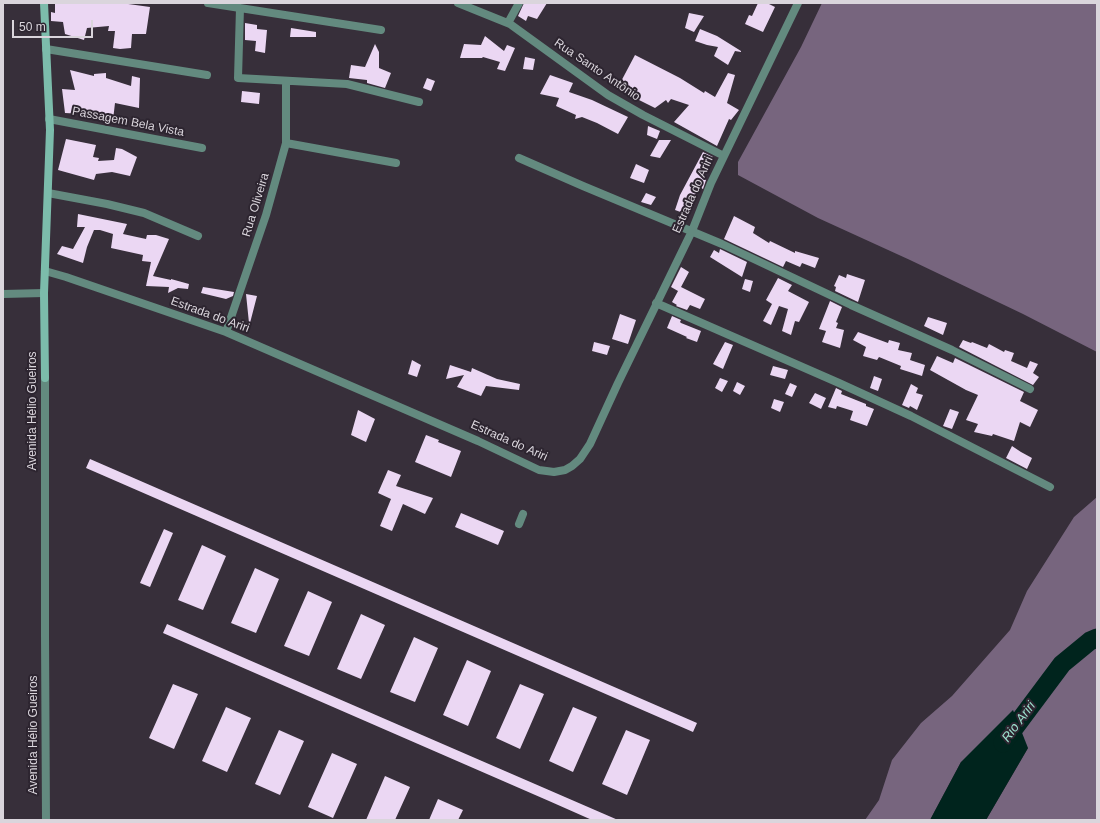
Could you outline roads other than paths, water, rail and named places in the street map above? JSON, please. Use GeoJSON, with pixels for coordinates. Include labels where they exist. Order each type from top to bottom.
{"type":"FeatureCollection","features":[{"type":"Feature","properties":{"kind":"main road","name":"Avenida Hélio Gueiros"},"geometry":{"type":"LineString","coordinates":[[44,3],[50,130],[44,293],[46,378]]}},
{"type":"Feature","properties":{"kind":"street"},"geometry":{"type":"LineString","coordinates":[[208,3],[381,30]]}},
{"type":"Feature","properties":{"kind":"street","name":"Rua Santo Antônio"},"geometry":{"type":"LineString","coordinates":[[458,3],[508,23],[608,94],[643,116],[724,156]]}},
{"type":"Feature","properties":{"kind":"street"},"geometry":{"type":"LineString","coordinates":[[508,23],[519,3]]}},
{"type":"Feature","properties":{"kind":"street","name":"Estrada do Ariri"},"geometry":{"type":"LineString","coordinates":[[45,271],[226,332],[478,441],[532,468],[554,472],[565,470],[580,459],[590,444],[656,303],[692,231],[711,183],[798,3]]}},
{"type":"Feature","properties":{"kind":"street"},"geometry":{"type":"LineString","coordinates":[[240,8],[238,78],[347,84],[419,102]]}},
{"type":"Feature","properties":{"kind":"street"},"geometry":{"type":"LineString","coordinates":[[46,49],[206,75]]}},
{"type":"Feature","properties":{"kind":"street","name":"Rua Oliveira"},"geometry":{"type":"LineString","coordinates":[[226,332],[266,215],[286,143],[286,80]]}},
{"type":"Feature","properties":{"kind":"street","name":"Passagem Bela Vista"},"geometry":{"type":"LineString","coordinates":[[49,119],[202,148]]}},
{"type":"Feature","properties":{"kind":"street"},"geometry":{"type":"LineString","coordinates":[[286,143],[396,163]]}},
{"type":"Feature","properties":{"kind":"street"},"geometry":{"type":"LineString","coordinates":[[519,158],[582,186],[722,244],[952,350],[1030,389]]}},
{"type":"Feature","properties":{"kind":"street"},"geometry":{"type":"LineString","coordinates":[[48,194],[107,204],[144,213],[198,236]]}},
{"type":"Feature","properties":{"kind":"street"},"geometry":{"type":"LineString","coordinates":[[3,294],[44,293]]}},
{"type":"Feature","properties":{"kind":"street"},"geometry":{"type":"LineString","coordinates":[[656,303],[911,416],[1050,487]]}},
{"type":"Feature","properties":{"kind":"street","name":"Avenida Hélio Gueiros"},"geometry":{"type":"LineString","coordinates":[[46,378],[46,820]]}},
{"type":"Feature","properties":{"kind":"street"},"geometry":{"type":"LineString","coordinates":[[519,524],[523,514]]}},
{"type":"Feature","properties":{"kind":"waterway","name":"Rio Ariri"},"geometry":{"type":"LineString","coordinates":[[1003,743],[1062,664],[1090,641],[1097,638]]}}]}
